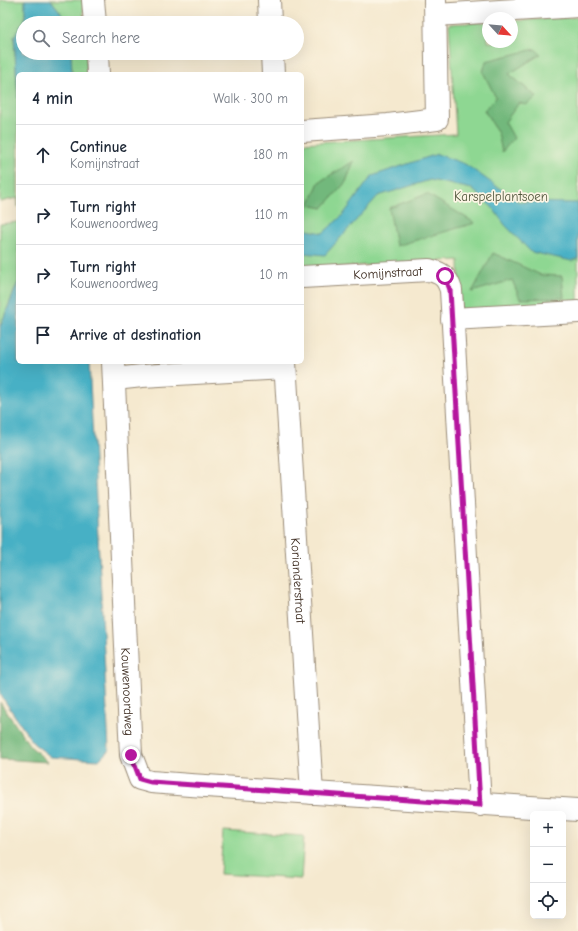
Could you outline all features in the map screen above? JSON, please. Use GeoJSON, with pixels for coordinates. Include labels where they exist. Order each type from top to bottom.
{"type":"FeatureCollection","features":[{"type":"Feature","properties":{"kind":"street"},"geometry":{"type":"LineString","coordinates":[[93,0],[94,16]]}},
{"type":"Feature","properties":{"kind":"street"},"geometry":{"type":"LineString","coordinates":[[269,0],[270,16]]}},
{"type":"Feature","properties":{"kind":"street"},"geometry":{"type":"LineString","coordinates":[[304,131],[388,125],[437,119],[436,7],[578,6]]}},
{"type":"Feature","properties":{"kind":"street"},"geometry":{"type":"LineString","coordinates":[[97,60],[98,72]]}},
{"type":"Feature","properties":{"kind":"street"},"geometry":{"type":"LineString","coordinates":[[272,60],[273,72]]}},
{"type":"Feature","properties":{"kind":"street","name":"Komijnstraat"},"geometry":{"type":"LineString","coordinates":[[304,277],[429,270],[436,271],[444,276],[448,282],[452,319],[480,805]]}},
{"type":"Feature","properties":{"kind":"street"},"geometry":{"type":"LineString","coordinates":[[452,319],[578,312]]}},
{"type":"Feature","properties":{"kind":"street","name":"Korianderstraat"},"geometry":{"type":"LineString","coordinates":[[114,371],[142,376],[285,365],[312,793]]}},
{"type":"Feature","properties":{"kind":"street","name":"Kouwenoordweg"},"geometry":{"type":"LineString","coordinates":[[114,371],[131,755],[140,779],[151,782],[480,805],[578,810]]}},
{"type":"Feature","properties":{"kind":"green space"},"geometry":{"type":"Polygon","coordinates":[[[0,0],[25,0],[25,16],[16,16],[16,34],[14,37],[16,72],[16,198],[0,202],[0,0]]]}},
{"type":"Feature","properties":{"kind":"green space"},"geometry":{"type":"Polygon","coordinates":[[[51,0],[83,0],[84,16],[64,16],[51,0]]]}},
{"type":"Feature","properties":{"kind":"green space","name":"Karspelplantsoen"},"geometry":{"type":"Polygon","coordinates":[[[578,17],[578,305],[460,311],[459,260],[304,269],[304,143],[456,134],[449,24],[482,22],[482,48],[518,48],[518,21],[578,17]]]}},
{"type":"Feature","properties":{"kind":"green space"},"geometry":{"type":"Polygon","coordinates":[[[535,49],[541,54],[509,74],[537,97],[526,105],[519,103],[505,122],[514,138],[502,152],[498,133],[484,110],[496,98],[483,72],[486,61],[535,49]]]}},
{"type":"Feature","properties":{"kind":"green space"},"geometry":{"type":"Polygon","coordinates":[[[71,60],[86,60],[87,72],[72,72],[71,60]]]}},
{"type":"Feature","properties":{"kind":"green space"},"geometry":{"type":"Polygon","coordinates":[[[354,161],[346,182],[323,208],[309,205],[319,182],[354,161]]]}},
{"type":"Feature","properties":{"kind":"green space"},"geometry":{"type":"Polygon","coordinates":[[[427,194],[475,223],[396,246],[389,208],[427,194]]]}},
{"type":"Feature","properties":{"kind":"green space"},"geometry":{"type":"Polygon","coordinates":[[[16,222],[16,287],[0,327],[0,224],[16,222]]]}},
{"type":"Feature","properties":{"kind":"green space"},"geometry":{"type":"Polygon","coordinates":[[[493,253],[541,275],[562,276],[564,298],[520,299],[512,280],[472,292],[493,253]]]}},
{"type":"Feature","properties":{"kind":"green space"},"geometry":{"type":"Polygon","coordinates":[[[0,702],[30,746],[48,762],[0,759],[0,702]]]}},
{"type":"Feature","properties":{"kind":"green space"},"geometry":{"type":"Polygon","coordinates":[[[223,831],[304,836],[301,879],[220,874],[223,831]]]}},
{"type":"Feature","properties":{"kind":"water"},"geometry":{"type":"Polygon","coordinates":[[[25,0],[51,0],[64,16],[25,16],[25,0]]]}},
{"type":"Feature","properties":{"kind":"water"},"geometry":{"type":"Polygon","coordinates":[[[16,34],[16,60],[71,60],[72,72],[16,72],[14,37],[16,34]]]}},
{"type":"Feature","properties":{"kind":"water"},"geometry":{"type":"Polygon","coordinates":[[[437,154],[465,164],[519,202],[578,203],[578,258],[572,261],[531,252],[505,225],[492,207],[472,189],[430,180],[378,196],[325,255],[304,253],[304,229],[323,233],[343,215],[372,176],[437,154]]]}},
{"type":"Feature","properties":{"kind":"water"},"geometry":{"type":"Polygon","coordinates":[[[16,287],[16,364],[89,364],[109,750],[99,760],[51,757],[33,743],[0,694],[0,327],[16,287]]]}},
{"type":"Feature","properties":{"kind":"route"},"geometry":{"type":"LineString","coordinates":[[131,755],[140,779],[151,782],[480,805],[452,319],[450,290],[445,276]]}}]}
